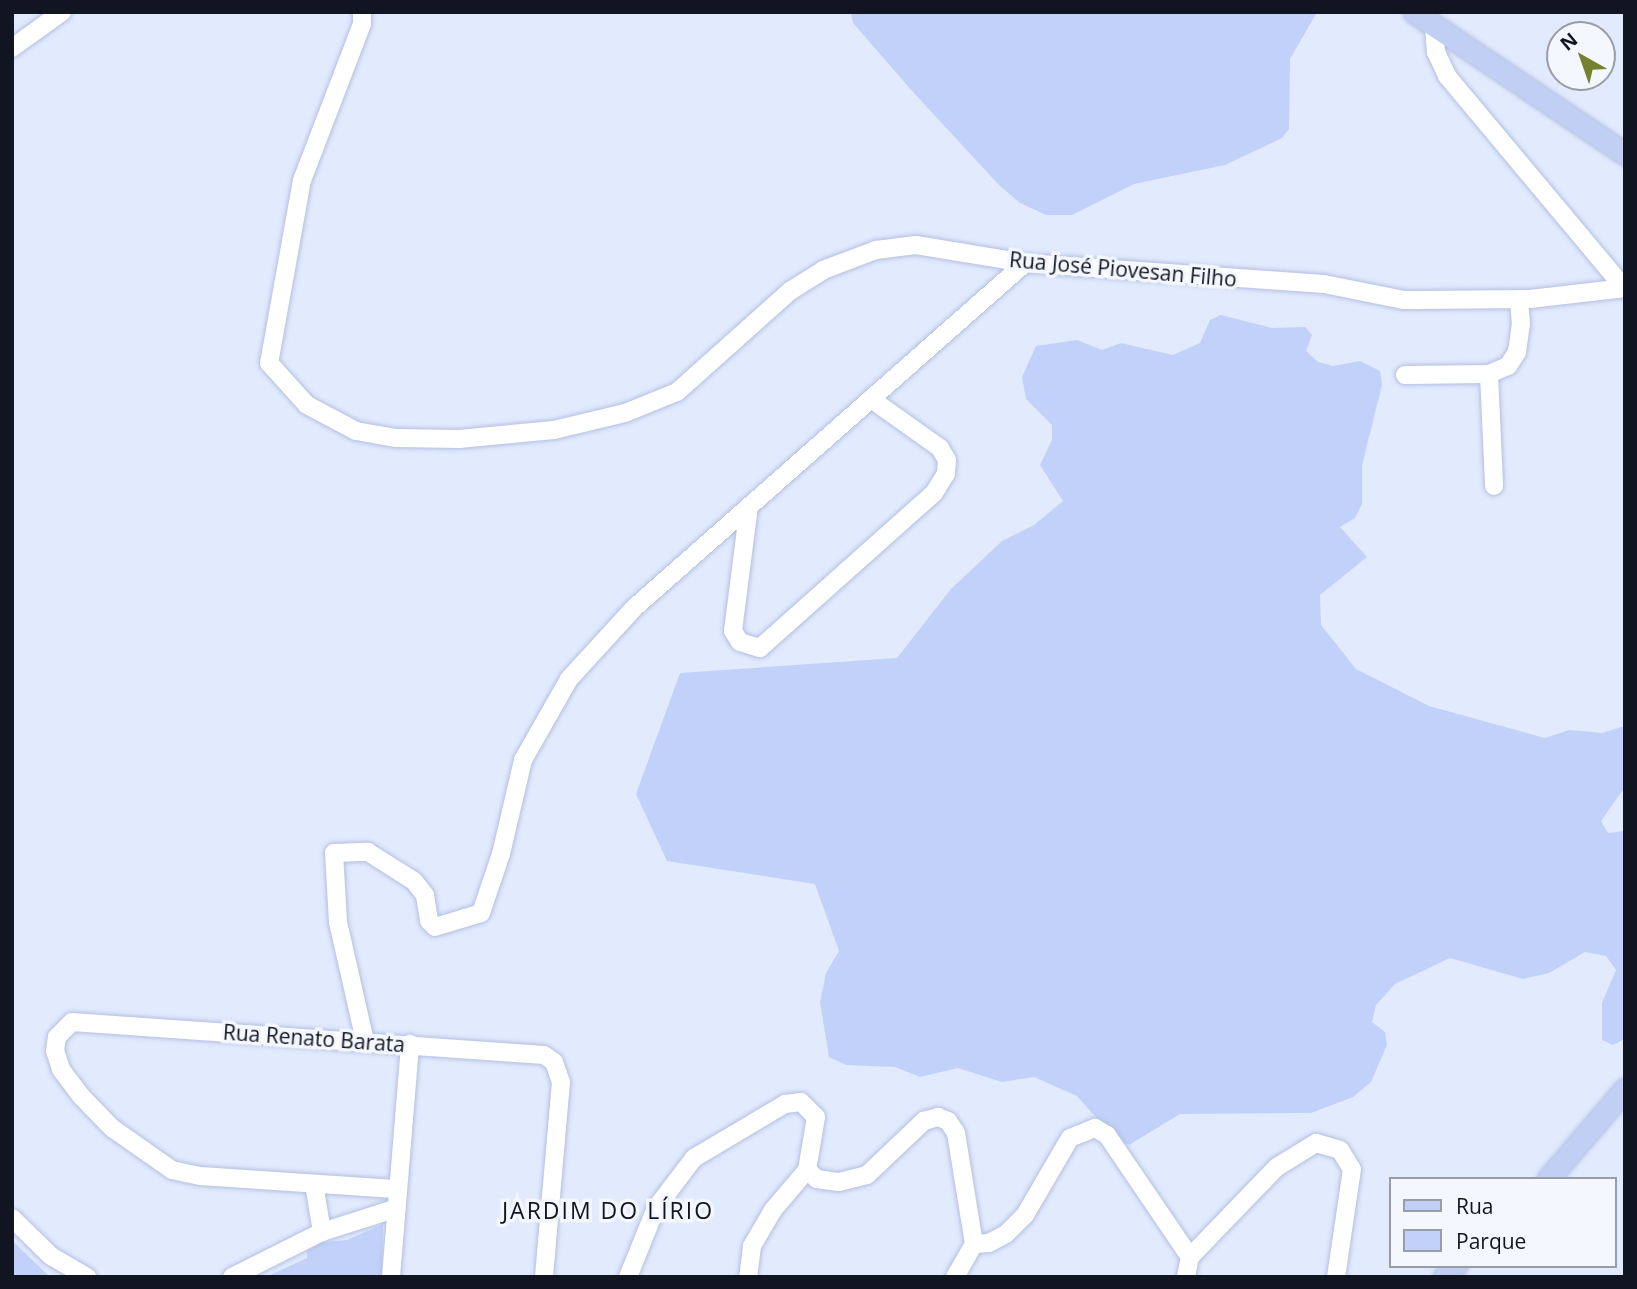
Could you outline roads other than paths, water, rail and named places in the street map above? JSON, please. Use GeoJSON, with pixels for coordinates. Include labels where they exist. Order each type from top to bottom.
{"type":"FeatureCollection","features":[{"type":"Feature","properties":{"kind":"main road"},"geometry":{"type":"LineString","coordinates":[[1414,12],[1625,154]]}},
{"type":"Feature","properties":{"kind":"main road"},"geometry":{"type":"LineString","coordinates":[[1550,1177],[1625,1089]]}},
{"type":"Feature","properties":{"kind":"street"},"geometry":{"type":"LineString","coordinates":[[12,48],[62,12]]}},
{"type":"Feature","properties":{"kind":"street"},"geometry":{"type":"LineString","coordinates":[[362,18],[379,12]]}},
{"type":"Feature","properties":{"kind":"street","name":"Rua José Piovesan Filho"},"geometry":{"type":"LineString","coordinates":[[362,18],[302,180],[269,362],[307,405],[356,431],[396,438],[459,439],[554,430],[625,413],[677,392],[790,291],[822,270],[876,250],[916,245],[1025,263],[1324,284],[1404,300],[1519,299],[1624,288]]}},
{"type":"Feature","properties":{"kind":"street"},"geometry":{"type":"LineString","coordinates":[[1434,25],[1436,52],[1447,76],[1624,288]]}},
{"type":"Feature","properties":{"kind":"street"},"geometry":{"type":"LineString","coordinates":[[365,1041],[338,922],[334,853],[368,852],[414,881],[425,895],[429,921],[435,927],[481,913],[501,854],[523,760],[569,679],[634,608],[1025,263]]}},
{"type":"Feature","properties":{"kind":"street"},"geometry":{"type":"LineString","coordinates":[[1405,375],[1489,374],[1508,366],[1517,352],[1521,324],[1519,299]]}},
{"type":"Feature","properties":{"kind":"street"},"geometry":{"type":"LineString","coordinates":[[1489,374],[1494,486]]}},
{"type":"Feature","properties":{"kind":"street"},"geometry":{"type":"LineString","coordinates":[[750,506],[733,631],[740,642],[760,648],[934,492],[946,474],[947,460],[940,448],[871,399]]}},
{"type":"Feature","properties":{"kind":"street","name":"Rua Renato Barata"},"geometry":{"type":"LineString","coordinates":[[314,1184],[200,1176],[172,1170],[142,1152],[112,1128],[61,1069],[55,1051],[57,1037],[72,1022],[532,1053],[554,1062],[561,1082],[544,1277]]}},
{"type":"Feature","properties":{"kind":"street"},"geometry":{"type":"LineString","coordinates":[[391,1277],[394,1209],[410,1044]]}},
{"type":"Feature","properties":{"kind":"street"},"geometry":{"type":"LineString","coordinates":[[628,1277],[656,1208],[672,1182],[694,1158],[785,1104],[801,1102],[812,1108],[816,1128],[807,1170],[773,1210],[752,1246],[748,1277]]}},
{"type":"Feature","properties":{"kind":"street"},"geometry":{"type":"LineString","coordinates":[[807,1170],[817,1179],[839,1182],[867,1175],[894,1155],[914,1129],[938,1117],[956,1133],[974,1244],[955,1277]]}},
{"type":"Feature","properties":{"kind":"street"},"geometry":{"type":"LineString","coordinates":[[974,1244],[989,1243],[1006,1234],[1025,1215],[1070,1138],[1095,1128],[1107,1135],[1191,1257]]}},
{"type":"Feature","properties":{"kind":"street"},"geometry":{"type":"LineString","coordinates":[[1186,1277],[1191,1257],[1289,1156],[1316,1143],[1340,1150],[1352,1168],[1336,1277]]}},
{"type":"Feature","properties":{"kind":"street"},"geometry":{"type":"LineString","coordinates":[[323,1232],[314,1184],[396,1189]]}},
{"type":"Feature","properties":{"kind":"street"},"geometry":{"type":"LineString","coordinates":[[232,1277],[323,1232],[394,1209]]}},
{"type":"Feature","properties":{"kind":"street"},"geometry":{"type":"LineString","coordinates":[[12,1218],[51,1256],[87,1277]]}},
{"type":"Feature","properties":{"kind":"district","name":"JARDIM DO LÍRIO"},"geometry":{"type":"Point","coordinates":[608,1210]}}]}
